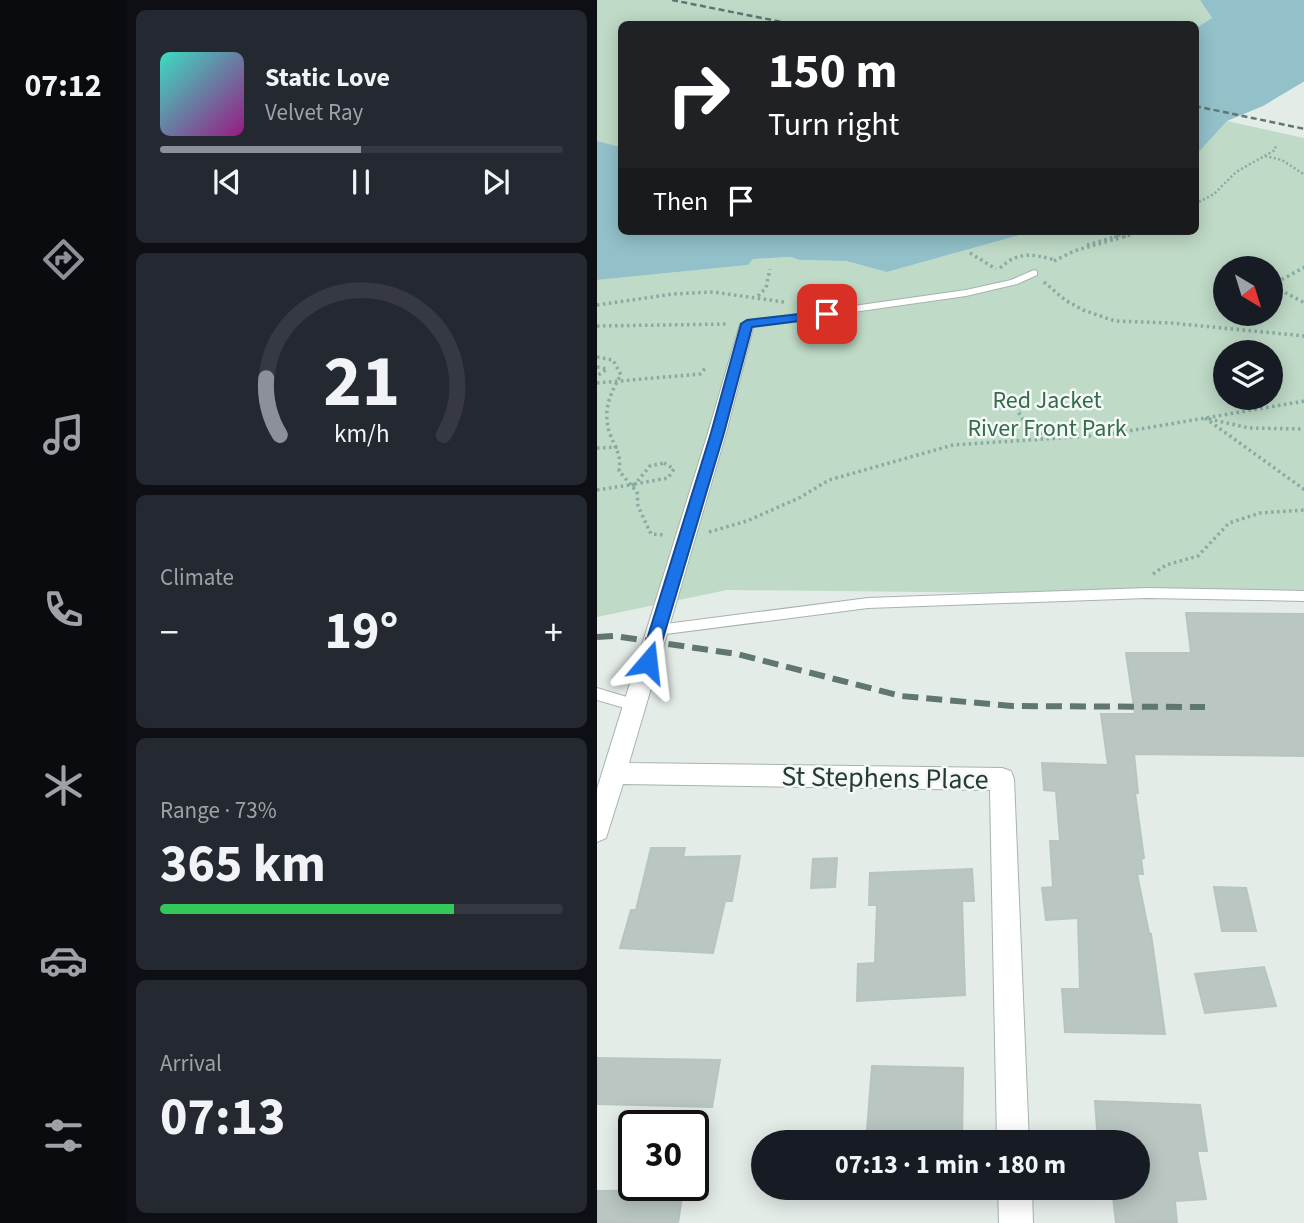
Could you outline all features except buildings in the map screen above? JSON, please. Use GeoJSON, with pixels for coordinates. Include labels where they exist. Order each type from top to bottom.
{"type":"FeatureCollection","features":[{"type":"Feature","properties":{"kind":"street"},"geometry":{"type":"LineString","coordinates":[[597,830],[717,433],[747,324]]}},
{"type":"Feature","properties":{"kind":"street","name":"St Stephens Place"},"geometry":{"type":"LineString","coordinates":[[614,773],[1002,779],[1013,1130]]}},
{"type":"Feature","properties":{"kind":"street"},"geometry":{"type":"LineString","coordinates":[[1015,1200],[1016,1223]]}},
{"type":"Feature","properties":{"kind":"lane"},"geometry":{"type":"LineString","coordinates":[[747,324],[954,295],[1014,282],[1034,273]]}},
{"type":"Feature","properties":{"kind":"lane"},"geometry":{"type":"LineString","coordinates":[[658,630],[868,603],[1147,593],[1304,596]]}},
{"type":"Feature","properties":{"kind":"lane"},"geometry":{"type":"LineString","coordinates":[[597,694],[635,705]]}},
{"type":"Feature","properties":{"kind":"path"},"geometry":{"type":"LineString","coordinates":[[1199,202],[1214,194],[1236,173],[1275,150],[1277,144]]}},
{"type":"Feature","properties":{"kind":"path"},"geometry":{"type":"LineString","coordinates":[[1275,150],[1282,160]]}},
{"type":"Feature","properties":{"kind":"path"},"geometry":{"type":"LineString","coordinates":[[1264,155],[1282,160],[1304,175]]}},
{"type":"Feature","properties":{"kind":"path"},"geometry":{"type":"LineString","coordinates":[[970,253],[1000,271],[1011,256],[1019,254],[1056,259],[1080,247],[1104,244],[1130,235]]}},
{"type":"Feature","properties":{"kind":"path"},"geometry":{"type":"LineString","coordinates":[[1304,267],[1277,282],[1276,288],[1304,303]]}},
{"type":"Feature","properties":{"kind":"path"},"geometry":{"type":"LineString","coordinates":[[757,296],[766,288],[770,269]]}},
{"type":"Feature","properties":{"kind":"path"},"geometry":{"type":"LineString","coordinates":[[1049,288],[1083,310],[1115,321],[1171,323],[1304,336]]}},
{"type":"Feature","properties":{"kind":"path"},"geometry":{"type":"LineString","coordinates":[[597,305],[673,294],[713,292],[757,296],[789,303]]}},
{"type":"Feature","properties":{"kind":"path"},"geometry":{"type":"LineString","coordinates":[[597,326],[747,324]]}},
{"type":"Feature","properties":{"kind":"path"},"geometry":{"type":"LineString","coordinates":[[597,357],[613,358],[617,361],[621,375],[607,400],[610,433],[622,456],[619,471],[637,492],[638,506],[651,534],[686,535],[711,532],[747,522],[799,498],[829,480],[953,445],[1105,435],[1304,401]]}},
{"type":"Feature","properties":{"kind":"path"},"geometry":{"type":"LineString","coordinates":[[597,383],[700,374],[707,366]]}},
{"type":"Feature","properties":{"kind":"path"},"geometry":{"type":"LineString","coordinates":[[597,368],[607,369],[597,376]]}},
{"type":"Feature","properties":{"kind":"path"},"geometry":{"type":"LineString","coordinates":[[1029,399],[1018,411],[1022,422],[1038,433],[1060,438]]}},
{"type":"Feature","properties":{"kind":"path"},"geometry":{"type":"LineString","coordinates":[[1205,418],[1249,428],[1304,429]]}},
{"type":"Feature","properties":{"kind":"path"},"geometry":{"type":"LineString","coordinates":[[1205,418],[1304,490]]}},
{"type":"Feature","properties":{"kind":"path"},"geometry":{"type":"LineString","coordinates":[[597,448],[618,447]]}},
{"type":"Feature","properties":{"kind":"path"},"geometry":{"type":"LineString","coordinates":[[597,490],[632,486],[668,478],[674,469],[665,463],[649,467],[644,476],[632,486]]}},
{"type":"Feature","properties":{"kind":"path"},"geometry":{"type":"LineString","coordinates":[[1147,593],[1153,574],[1166,565],[1198,556],[1229,523],[1260,513],[1304,510]]}},
{"type":"Feature","properties":{"kind":"green space"},"geometry":{"type":"Polygon","coordinates":[[[597,0],[1200,0],[1212,18],[1199,26],[1199,21],[618,21],[618,146],[597,141],[597,0]]]}},
{"type":"Feature","properties":{"kind":"green space","name":"Red Jacket River Front Park"},"geometry":{"type":"Polygon","coordinates":[[[1227,121],[1304,138],[1304,596],[727,590],[597,617],[597,280],[748,265],[753,259],[791,257],[799,260],[846,261],[887,272],[1020,235],[1199,235],[1199,152],[1227,121]]]}},
{"type":"Feature","properties":{"kind":"water"},"geometry":{"type":"Polygon","coordinates":[[[1200,0],[1304,0],[1305,81],[1263,106],[1227,121],[1199,152],[1199,26],[1212,18],[1200,0]]]}},
{"type":"Feature","properties":{"kind":"water"},"geometry":{"type":"Polygon","coordinates":[[[597,141],[618,146],[618,235],[1020,235],[887,272],[846,261],[799,260],[791,257],[753,259],[748,265],[597,280],[597,141]]]}},
{"type":"Feature","properties":{"kind":"railway"},"geometry":{"type":"LineString","coordinates":[[672,0],[777,21]]}},
{"type":"Feature","properties":{"kind":"railway"},"geometry":{"type":"LineString","coordinates":[[1199,107],[1305,129]]}},
{"type":"Feature","properties":{"kind":"railway"},"geometry":{"type":"LineString","coordinates":[[597,637],[614,636],[737,654],[901,696],[1012,706],[1205,707]]}},
{"type":"Feature","properties":{"kind":"route"},"geometry":{"type":"LineString","coordinates":[[648,662],[747,324],[827,314]]}}]}
